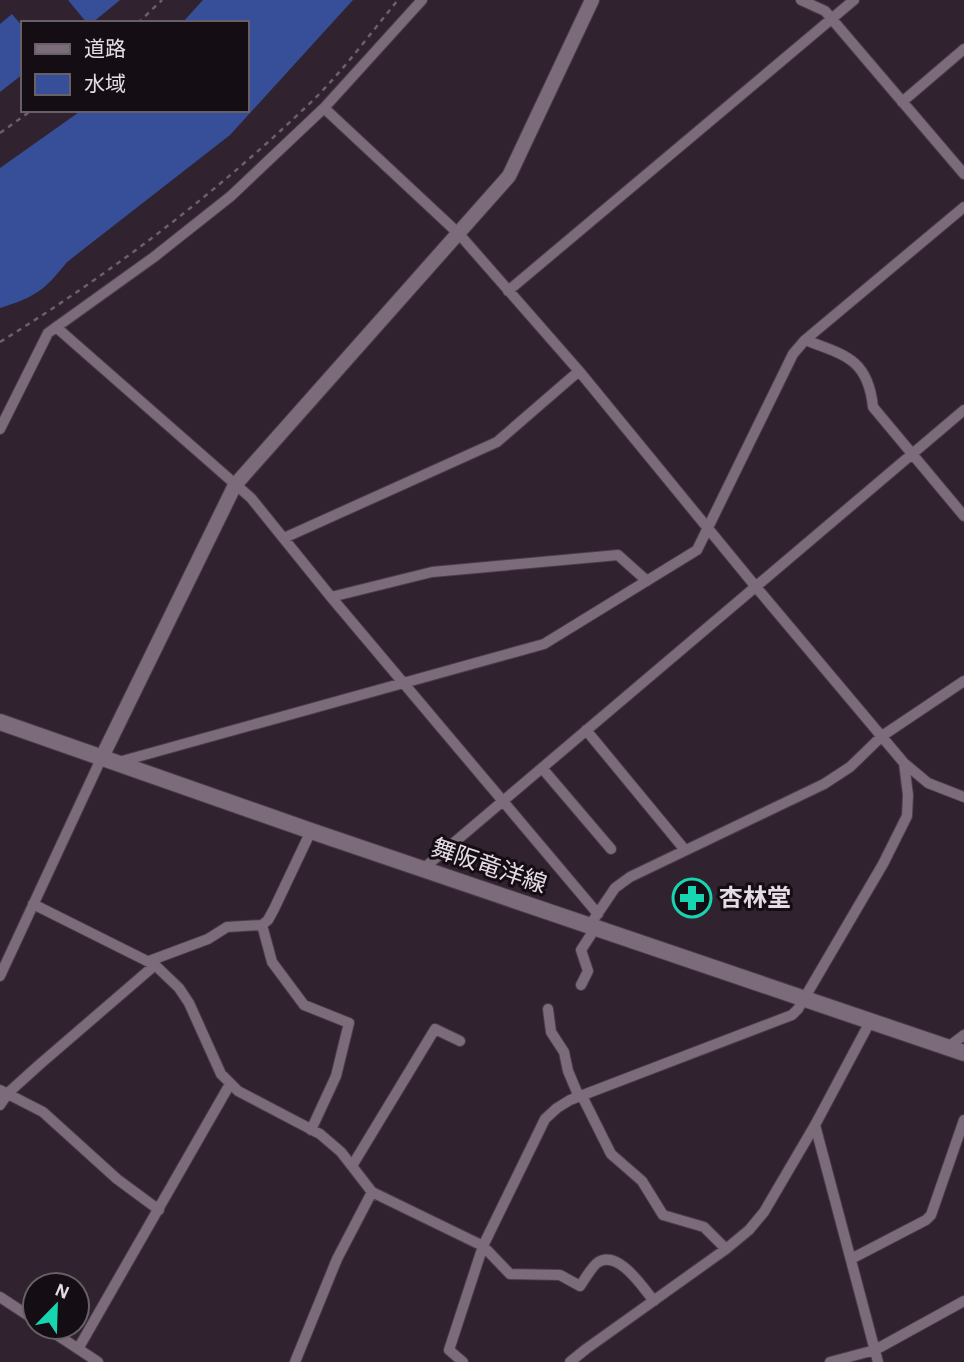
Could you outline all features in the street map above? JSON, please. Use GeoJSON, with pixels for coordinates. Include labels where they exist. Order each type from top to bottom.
{"type":"FeatureCollection","features":[{"type":"Feature","properties":{"kind":"main road","name":"舞阪竜洋線"},"geometry":{"type":"LineString","coordinates":[[0,722],[311,831],[595,922],[964,1053]]}},
{"type":"Feature","properties":{"kind":"street"},"geometry":{"type":"LineString","coordinates":[[0,429],[48,333],[154,257],[231,196],[324,108],[422,0]]}},
{"type":"Feature","properties":{"kind":"street"},"geometry":{"type":"LineString","coordinates":[[0,976],[3,964],[107,761],[235,485],[509,176],[592,0]]}},
{"type":"Feature","properties":{"kind":"street"},"geometry":{"type":"LineString","coordinates":[[801,0],[825,11],[964,174]]}},
{"type":"Feature","properties":{"kind":"street"},"geometry":{"type":"LineString","coordinates":[[508,291],[854,0]]}},
{"type":"Feature","properties":{"kind":"street"},"geometry":{"type":"LineString","coordinates":[[902,102],[964,49]]}},
{"type":"Feature","properties":{"kind":"street"},"geometry":{"type":"LineString","coordinates":[[324,108],[459,234],[579,371],[755,587],[904,763],[928,783],[964,797]]}},
{"type":"Feature","properties":{"kind":"street"},"geometry":{"type":"LineString","coordinates":[[107,761],[544,644],[697,550],[793,354],[805,340],[964,207]]}},
{"type":"Feature","properties":{"kind":"street"},"geometry":{"type":"LineString","coordinates":[[57,327],[251,498],[503,801],[595,922]]}},
{"type":"Feature","properties":{"kind":"street"},"geometry":{"type":"LineString","coordinates":[[805,340],[855,361],[866,376],[873,407],[964,516]]}},
{"type":"Feature","properties":{"kind":"street"},"geometry":{"type":"LineString","coordinates":[[284,538],[497,442],[579,371]]}},
{"type":"Feature","properties":{"kind":"street"},"geometry":{"type":"LineString","coordinates":[[424,868],[964,410]]}},
{"type":"Feature","properties":{"kind":"street"},"geometry":{"type":"LineString","coordinates":[[331,597],[432,572],[618,555],[647,581]]}},
{"type":"Feature","properties":{"kind":"street"},"geometry":{"type":"LineString","coordinates":[[581,985],[588,971],[581,950],[615,888],[630,877],[824,784],[850,767],[882,736],[964,681]]}},
{"type":"Feature","properties":{"kind":"street"},"geometry":{"type":"LineString","coordinates":[[586,730],[685,850]]}},
{"type":"Feature","properties":{"kind":"street"},"geometry":{"type":"LineString","coordinates":[[463,1362],[449,1350],[483,1246],[545,1119],[557,1108],[580,1096],[792,1015],[883,864],[907,816],[908,795],[904,763]]}},
{"type":"Feature","properties":{"kind":"street"},"geometry":{"type":"LineString","coordinates":[[542,768],[611,849]]}},
{"type":"Feature","properties":{"kind":"street"},"geometry":{"type":"LineString","coordinates":[[0,1105],[4,1092],[152,963],[208,939],[227,927],[262,925],[268,920],[311,831]]}},
{"type":"Feature","properties":{"kind":"street"},"geometry":{"type":"LineString","coordinates":[[33,904],[152,963],[178,988],[189,1003],[221,1074],[230,1084],[253,1100],[311,1130],[341,1152],[372,1192],[483,1246],[510,1274],[560,1275],[580,1286],[598,1262],[608,1259],[628,1268],[654,1301]]}},
{"type":"Feature","properties":{"kind":"street"},"geometry":{"type":"LineString","coordinates":[[262,925],[272,962],[304,1006],[349,1023],[336,1076],[311,1130]]}},
{"type":"Feature","properties":{"kind":"street"},"geometry":{"type":"LineString","coordinates":[[548,1009],[551,1032],[564,1052],[568,1071],[611,1154],[642,1181],[663,1215],[704,1227],[726,1250]]}},
{"type":"Feature","properties":{"kind":"street"},"geometry":{"type":"LineString","coordinates":[[570,1362],[726,1250],[749,1230],[764,1212],[815,1125],[871,1020]]}},
{"type":"Feature","properties":{"kind":"street"},"geometry":{"type":"LineString","coordinates":[[352,1166],[435,1029],[460,1041]]}},
{"type":"Feature","properties":{"kind":"street"},"geometry":{"type":"LineString","coordinates":[[948,1047],[964,1035]]}},
{"type":"Feature","properties":{"kind":"street"},"geometry":{"type":"LineString","coordinates":[[78,1349],[230,1084]]}},
{"type":"Feature","properties":{"kind":"street"},"geometry":{"type":"LineString","coordinates":[[4,1092],[43,1112],[117,1179],[159,1210]]}},
{"type":"Feature","properties":{"kind":"street"},"geometry":{"type":"LineString","coordinates":[[851,1259],[931,1215],[964,1120]]}},
{"type":"Feature","properties":{"kind":"street"},"geometry":{"type":"LineString","coordinates":[[815,1125],[878,1362]]}},
{"type":"Feature","properties":{"kind":"street"},"geometry":{"type":"LineString","coordinates":[[295,1362],[337,1259],[372,1192]]}},
{"type":"Feature","properties":{"kind":"street"},"geometry":{"type":"LineString","coordinates":[[0,1297],[21,1311]]}},
{"type":"Feature","properties":{"kind":"street"},"geometry":{"type":"LineString","coordinates":[[830,1362],[875,1350],[964,1301]]}},
{"type":"Feature","properties":{"kind":"street"},"geometry":{"type":"LineString","coordinates":[[66,1341],[98,1362]]}},
{"type":"Feature","properties":{"kind":"path"},"geometry":{"type":"LineString","coordinates":[[140,21],[162,0]]}},
{"type":"Feature","properties":{"kind":"path"},"geometry":{"type":"LineString","coordinates":[[0,342],[40,319],[140,248],[236,170],[310,104],[398,0]]}},
{"type":"Feature","properties":{"kind":"path"},"geometry":{"type":"LineString","coordinates":[[0,133],[29,112]]}},
{"type":"Feature","properties":{"kind":"water"},"geometry":{"type":"Polygon","coordinates":[[[68,0],[120,0],[94,21],[85,21],[68,0]]]}},
{"type":"Feature","properties":{"kind":"water"},"geometry":{"type":"Polygon","coordinates":[[[203,0],[353,0],[230,135],[67,262],[38,292],[0,308],[0,168],[79,112],[248,112],[248,21],[184,21],[203,0]]]}},
{"type":"Feature","properties":{"kind":"water"},"geometry":{"type":"Polygon","coordinates":[[[12,14],[21,25],[21,76],[0,92],[0,24],[12,14]]]}},
{"type":"Feature","properties":{"kind":"place","name":"杏林堂"},"geometry":{"type":"Point","coordinates":[692,898]}}]}
